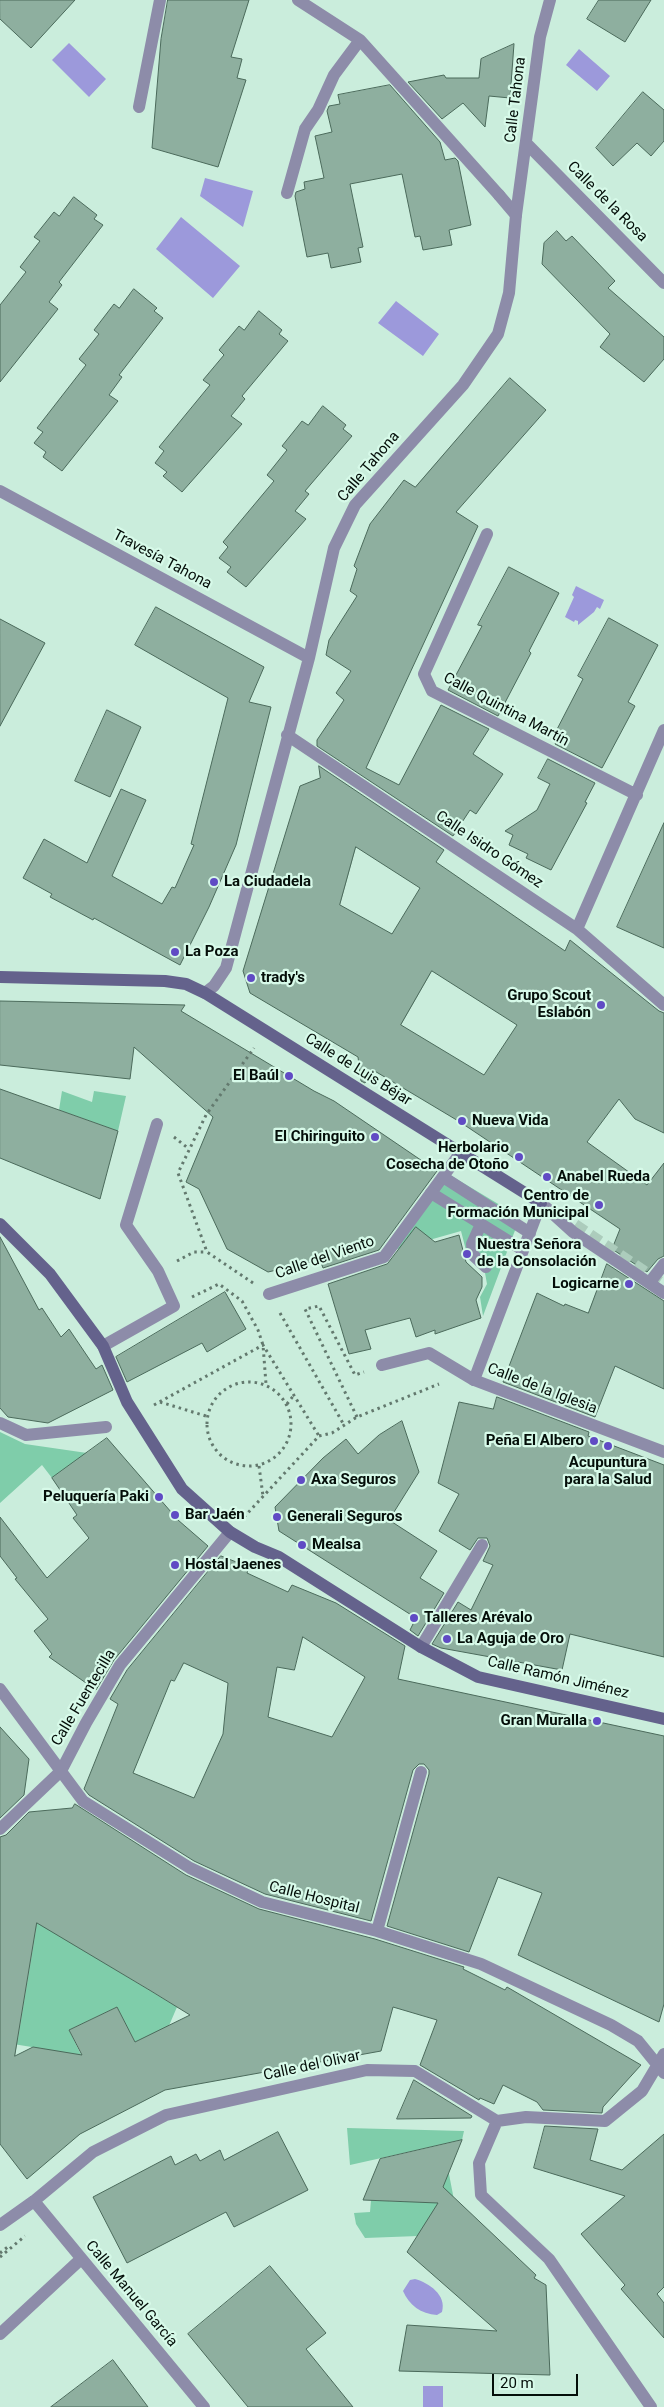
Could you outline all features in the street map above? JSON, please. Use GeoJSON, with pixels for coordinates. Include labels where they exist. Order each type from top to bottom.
{"type":"FeatureCollection","features":[{"type":"Feature","properties":{"kind":"street"},"geometry":{"type":"LineString","coordinates":[[139,107],[160,0]]}},
{"type":"Feature","properties":{"kind":"street"},"geometry":{"type":"LineString","coordinates":[[298,0],[360,40],[516,215]]}},
{"type":"Feature","properties":{"kind":"street","name":"Calle Tahona"},"geometry":{"type":"LineString","coordinates":[[204,993],[214,986],[226,968],[309,658],[334,548],[355,505],[463,385],[498,334],[509,293],[516,215],[540,37],[550,0]]}},
{"type":"Feature","properties":{"kind":"street"},"geometry":{"type":"LineString","coordinates":[[287,193],[305,129],[318,110],[334,75],[360,40]]}},
{"type":"Feature","properties":{"kind":"street","name":"Calle de la Rosa"},"geometry":{"type":"LineString","coordinates":[[527,144],[664,283]]}},
{"type":"Feature","properties":{"kind":"street","name":"Travesía Tahona"},"geometry":{"type":"LineString","coordinates":[[0,491],[309,658]]}},
{"type":"Feature","properties":{"kind":"street","name":"Calle Quintina Martín"},"geometry":{"type":"LineString","coordinates":[[487,534],[424,674],[432,691],[637,795]]}},
{"type":"Feature","properties":{"kind":"street"},"geometry":{"type":"LineString","coordinates":[[578,929],[664,730]]}},
{"type":"Feature","properties":{"kind":"street","name":"Calle Isidro Gómez"},"geometry":{"type":"LineString","coordinates":[[287,735],[578,929],[664,1005]]}},
{"type":"Feature","properties":{"kind":"street","name":"Calle de Luis Béjar"},"geometry":{"type":"LineString","coordinates":[[0,978],[165,981],[186,984],[204,993],[541,1203],[573,1232],[664,1293]]}},
{"type":"Feature","properties":{"kind":"street"},"geometry":{"type":"LineString","coordinates":[[103,1346],[174,1306],[158,1271],[126,1225],[157,1124]]}},
{"type":"Feature","properties":{"kind":"street","name":"Calle del Viento"},"geometry":{"type":"LineString","coordinates":[[269,1294],[384,1257],[461,1152]]}},
{"type":"Feature","properties":{"kind":"street"},"geometry":{"type":"LineString","coordinates":[[443,1177],[530,1233]]}},
{"type":"Feature","properties":{"kind":"street"},"geometry":{"type":"LineString","coordinates":[[431,1193],[523,1250]]}},
{"type":"Feature","properties":{"kind":"street","name":"Calle de la Iglesia"},"geometry":{"type":"LineString","coordinates":[[541,1203],[474,1380],[664,1452]]}},
{"type":"Feature","properties":{"kind":"street","name":"Calle Ramón Jiménez"},"geometry":{"type":"LineString","coordinates":[[0,1224],[50,1274],[103,1346],[127,1402],[182,1489],[230,1532],[255,1547],[278,1557],[421,1647],[478,1677],[664,1719]]}},
{"type":"Feature","properties":{"kind":"street"},"geometry":{"type":"LineString","coordinates":[[481,1224],[472,1244],[472,1249],[473,1255],[486,1267]]}},
{"type":"Feature","properties":{"kind":"street"},"geometry":{"type":"LineString","coordinates":[[650,1282],[664,1264]]}},
{"type":"Feature","properties":{"kind":"street"},"geometry":{"type":"LineString","coordinates":[[382,1366],[429,1353],[474,1380]]}},
{"type":"Feature","properties":{"kind":"street"},"geometry":{"type":"LineString","coordinates":[[0,1423],[26,1435],[106,1427]]}},
{"type":"Feature","properties":{"kind":"street","name":"Calle Fuentecilla"},"geometry":{"type":"LineString","coordinates":[[0,1829],[61,1771],[86,1723],[120,1665],[230,1532]]}},
{"type":"Feature","properties":{"kind":"street"},"geometry":{"type":"LineString","coordinates":[[421,1647],[482,1545]]}},
{"type":"Feature","properties":{"kind":"street","name":"Calle Hospital"},"geometry":{"type":"LineString","coordinates":[[0,1689],[83,1800],[190,1868],[262,1902],[377,1931],[481,1964],[611,2025],[638,2041],[662,2064]]}},
{"type":"Feature","properties":{"kind":"street"},"geometry":{"type":"LineString","coordinates":[[377,1931],[421,1772]]}},
{"type":"Feature","properties":{"kind":"street"},"geometry":{"type":"LineString","coordinates":[[651,2407],[549,2259],[481,2195],[479,2163],[497,2122],[526,2117],[606,2120],[642,2091],[662,2064]]}},
{"type":"Feature","properties":{"kind":"street","name":"Calle del Olivar"},"geometry":{"type":"LineString","coordinates":[[0,2225],[34,2201],[93,2152],[166,2115],[367,2070],[415,2071],[497,2122]]}},
{"type":"Feature","properties":{"kind":"street","name":"Calle Manuel García"},"geometry":{"type":"LineString","coordinates":[[34,2201],[204,2407]]}},
{"type":"Feature","properties":{"kind":"street"},"geometry":{"type":"LineString","coordinates":[[0,2334],[81,2259]]}},
{"type":"Feature","properties":{"kind":"path"},"geometry":{"type":"LineString","coordinates":[[207,1252],[178,1173],[206,1115],[265,1032]]}},
{"type":"Feature","properties":{"kind":"path"},"geometry":{"type":"LineString","coordinates":[[158,1271],[194,1252],[207,1252],[269,1294],[344,1425]]}},
{"type":"Feature","properties":{"kind":"path"},"geometry":{"type":"LineString","coordinates":[[174,1306],[218,1284],[242,1301],[263,1345],[319,1436]]}},
{"type":"Feature","properties":{"kind":"path"},"geometry":{"type":"LineString","coordinates":[[357,1417],[305,1309],[319,1306],[356,1375],[382,1366]]}},
{"type":"Feature","properties":{"kind":"path"},"geometry":{"type":"LineString","coordinates":[[263,1345],[266,1384]]}},
{"type":"Feature","properties":{"kind":"path"},"geometry":{"type":"LineString","coordinates":[[135,1415],[263,1345]]}},
{"type":"Feature","properties":{"kind":"path"},"geometry":{"type":"LineString","coordinates":[[245,1381],[266,1384],[287,1404],[292,1428],[287,1444],[277,1456],[259,1466],[242,1467],[223,1458],[207,1435],[206,1416],[219,1392],[245,1381]]}},
{"type":"Feature","properties":{"kind":"path"},"geometry":{"type":"LineString","coordinates":[[230,1532],[319,1436],[332,1433],[357,1417],[440,1384]]}},
{"type":"Feature","properties":{"kind":"path"},"geometry":{"type":"LineString","coordinates":[[287,1404],[294,1395]]}},
{"type":"Feature","properties":{"kind":"path"},"geometry":{"type":"LineString","coordinates":[[159,1402],[206,1416]]}},
{"type":"Feature","properties":{"kind":"path"},"geometry":{"type":"LineString","coordinates":[[259,1466],[263,1496]]}},
{"type":"Feature","properties":{"kind":"path"},"geometry":{"type":"LineString","coordinates":[[0,2257],[30,2231]]}},
{"type":"Feature","properties":{"kind":"green space"},"geometry":{"type":"Polygon","coordinates":[[[62,1091],[92,1102],[94,1091],[126,1096],[118,1131],[59,1110],[62,1091]]]}},
{"type":"Feature","properties":{"kind":"green space"},"geometry":{"type":"Polygon","coordinates":[[[450,1175],[520,1217],[483,1316],[480,1297],[487,1284],[485,1273],[476,1261],[468,1258],[461,1231],[394,1250],[450,1175]]]}},
{"type":"Feature","properties":{"kind":"green space"},"geometry":{"type":"Polygon","coordinates":[[[0,1432],[25,1444],[87,1453],[52,1478],[42,1465],[0,1503],[0,1432]]]}},
{"type":"Feature","properties":{"kind":"green space"},"geometry":{"type":"Polygon","coordinates":[[[34,1920],[177,2007],[168,2028],[135,2042],[117,2007],[69,2030],[86,2065],[44,2049],[7,2043],[0,2035],[18,2038],[36,1929],[31,1924],[34,1920]]]}},
{"type":"Feature","properties":{"kind":"green space"},"geometry":{"type":"Polygon","coordinates":[[[347,2128],[464,2131],[462,2140],[350,2165],[347,2128]]]}},
{"type":"Feature","properties":{"kind":"green space"},"geometry":{"type":"Polygon","coordinates":[[[408,2174],[449,2174],[454,2200],[418,2236],[365,2238],[356,2224],[354,2213],[370,2212],[371,2200],[405,2202],[408,2174]]]}},
{"type":"Feature","properties":{"kind":"shaded area"},"geometry":{"type":"Polygon","coordinates":[[[69,43],[106,79],[89,97],[52,60],[69,43]]]}},
{"type":"Feature","properties":{"kind":"shaded area"},"geometry":{"type":"Polygon","coordinates":[[[579,49],[610,76],[597,91],[566,65],[579,49]]]}},
{"type":"Feature","properties":{"kind":"shaded area"},"geometry":{"type":"Polygon","coordinates":[[[205,178],[253,191],[243,227],[200,196],[205,178]]]}},
{"type":"Feature","properties":{"kind":"shaded area"},"geometry":{"type":"Polygon","coordinates":[[[181,217],[240,266],[213,298],[156,249],[181,217]]]}},
{"type":"Feature","properties":{"kind":"shaded area"},"geometry":{"type":"Polygon","coordinates":[[[396,301],[439,334],[423,356],[378,323],[396,301]]]}},
{"type":"Feature","properties":{"kind":"shaded area"},"geometry":{"type":"Polygon","coordinates":[[[576,586],[604,600],[600,609],[597,607],[594,612],[578,625],[578,621],[575,620],[574,622],[565,617],[574,597],[572,595],[576,586]]]}},
{"type":"Feature","properties":{"kind":"shaded area"},"geometry":{"type":"Polygon","coordinates":[[[415,2279],[426,2283],[436,2291],[442,2300],[442,2312],[437,2315],[426,2313],[416,2308],[409,2301],[403,2291],[410,2280],[415,2279]]]}},
{"type":"Feature","properties":{"kind":"shaded area"},"geometry":{"type":"Polygon","coordinates":[[[423,2386],[443,2386],[443,2407],[423,2407],[423,2386]]]}},
{"type":"Feature","properties":{"kind":"building"},"geometry":{"type":"Polygon","coordinates":[[[0,0],[75,0],[31,48],[0,19],[0,0]]]}},
{"type":"Feature","properties":{"kind":"building"},"geometry":{"type":"Polygon","coordinates":[[[168,0],[249,0],[231,57],[242,59],[237,78],[246,80],[218,167],[152,148],[161,39],[168,0]]]}},
{"type":"Feature","properties":{"kind":"building"},"geometry":{"type":"Polygon","coordinates":[[[599,0],[651,0],[625,42],[587,19],[599,0]]]}},
{"type":"Feature","properties":{"kind":"building"},"geometry":{"type":"Polygon","coordinates":[[[514,44],[510,98],[489,96],[485,127],[463,103],[442,119],[408,82],[444,75],[446,78],[479,78],[481,59],[514,44]]]}},
{"type":"Feature","properties":{"kind":"building"},"geometry":{"type":"Polygon","coordinates":[[[390,85],[440,142],[445,160],[455,158],[458,161],[471,225],[449,230],[452,245],[423,250],[420,236],[415,237],[402,174],[350,184],[363,247],[358,248],[361,262],[331,268],[328,253],[307,257],[295,196],[296,192],[305,189],[304,182],[324,178],[315,136],[332,132],[327,111],[329,106],[340,104],[338,95],[390,85]]]}},
{"type":"Feature","properties":{"kind":"building"},"geometry":{"type":"Polygon","coordinates":[[[643,92],[664,110],[664,141],[651,156],[637,143],[613,166],[596,148],[643,92]]]}},
{"type":"Feature","properties":{"kind":"building"},"geometry":{"type":"Polygon","coordinates":[[[74,197],[97,215],[94,219],[103,225],[59,282],[62,285],[49,302],[58,309],[0,382],[0,305],[26,272],[20,267],[40,241],[34,237],[54,212],[59,216],[74,197]]]}},
{"type":"Feature","properties":{"kind":"building"},"geometry":{"type":"Polygon","coordinates":[[[557,231],[566,241],[572,236],[615,281],[608,288],[664,337],[664,359],[644,382],[600,347],[610,334],[542,264],[544,243],[557,231]]]}},
{"type":"Feature","properties":{"kind":"building"},"geometry":{"type":"Polygon","coordinates":[[[134,289],[157,308],[154,311],[163,318],[119,375],[122,377],[109,395],[118,401],[62,471],[43,457],[46,452],[34,443],[43,432],[37,428],[86,365],[79,359],[99,334],[94,330],[114,304],[119,308],[134,289]]]}},
{"type":"Feature","properties":{"kind":"building"},"geometry":{"type":"Polygon","coordinates":[[[259,311],[282,330],[279,334],[288,341],[242,396],[245,399],[231,416],[242,424],[182,492],[163,476],[167,472],[155,463],[164,451],[159,447],[210,385],[203,380],[224,355],[219,350],[239,326],[244,330],[259,311]]]}},
{"type":"Feature","properties":{"kind":"building"},"geometry":{"type":"Polygon","coordinates":[[[510,378],[546,410],[456,512],[478,526],[366,768],[399,785],[441,705],[489,729],[473,754],[503,774],[476,814],[470,810],[453,836],[317,746],[317,740],[344,700],[336,693],[351,671],[326,655],[329,640],[357,596],[350,591],[357,569],[354,566],[370,524],[404,480],[415,487],[510,378]]]}},
{"type":"Feature","properties":{"kind":"building"},"geometry":{"type":"Polygon","coordinates":[[[323,406],[346,425],[343,429],[352,436],[305,491],[309,494],[295,511],[306,519],[246,587],[227,572],[231,567],[219,558],[228,547],[223,542],[274,481],[267,475],[287,450],[282,446],[302,421],[308,425],[323,406]]]}},
{"type":"Feature","properties":{"kind":"building"},"geometry":{"type":"Polygon","coordinates":[[[509,567],[559,593],[529,651],[531,653],[498,716],[448,690],[482,626],[478,625],[509,567]]]}},
{"type":"Feature","properties":{"kind":"building"},"geometry":{"type":"Polygon","coordinates":[[[156,607],[264,667],[249,702],[271,707],[236,845],[209,907],[180,965],[94,918],[93,920],[50,897],[52,894],[23,878],[44,839],[87,863],[121,789],[146,800],[112,876],[162,904],[172,887],[175,888],[194,845],[191,844],[228,698],[135,645],[156,607]]]}},
{"type":"Feature","properties":{"kind":"building"},"geometry":{"type":"Polygon","coordinates":[[[609,618],[658,645],[628,702],[635,706],[602,768],[555,744],[558,739],[553,737],[583,679],[578,676],[609,618]]]}},
{"type":"Feature","properties":{"kind":"building"},"geometry":{"type":"Polygon","coordinates":[[[0,619],[45,643],[0,726],[0,619]]]}},
{"type":"Feature","properties":{"kind":"building"},"geometry":{"type":"Polygon","coordinates":[[[107,710],[141,727],[110,797],[75,781],[107,710]]]}},
{"type":"Feature","properties":{"kind":"building"},"geometry":{"type":"Polygon","coordinates":[[[548,759],[595,783],[585,802],[587,803],[551,870],[526,858],[528,854],[509,845],[513,835],[505,831],[537,810],[550,784],[538,778],[548,759]]]}},
{"type":"Feature","properties":{"kind":"building"},"geometry":{"type":"Polygon","coordinates":[[[319,766],[444,850],[436,862],[565,951],[570,940],[664,1013],[664,1133],[635,1119],[619,1099],[587,1142],[647,1185],[664,1163],[664,1256],[658,1259],[647,1272],[612,1249],[620,1229],[460,1122],[373,1070],[365,1083],[361,1081],[358,1057],[250,993],[243,971],[300,786],[320,778],[319,766]],[[356,847],[340,905],[392,934],[420,888],[356,847]],[[432,971],[401,1025],[484,1075],[517,1025],[432,971]]]}},
{"type":"Feature","properties":{"kind":"building"},"geometry":{"type":"Polygon","coordinates":[[[664,823],[664,948],[617,927],[664,823]]]}},
{"type":"Feature","properties":{"kind":"building"},"geometry":{"type":"Polygon","coordinates":[[[0,1001],[185,1005],[181,1011],[314,1091],[334,1101],[437,1171],[379,1250],[323,1268],[320,1260],[268,1272],[227,1249],[199,1189],[186,1182],[213,1117],[134,1047],[130,1079],[0,1065],[0,1001]]]}},
{"type":"Feature","properties":{"kind":"building"},"geometry":{"type":"Polygon","coordinates":[[[0,1089],[118,1131],[100,1199],[0,1158],[0,1089]]]}},
{"type":"Feature","properties":{"kind":"building"},"geometry":{"type":"Polygon","coordinates":[[[416,1227],[435,1242],[459,1235],[466,1262],[482,1277],[482,1287],[476,1300],[481,1318],[435,1334],[435,1330],[416,1337],[410,1318],[365,1330],[371,1349],[349,1354],[328,1284],[387,1264],[416,1227]]]}},
{"type":"Feature","properties":{"kind":"building"},"geometry":{"type":"Polygon","coordinates":[[[0,1237],[39,1310],[42,1308],[61,1337],[69,1329],[96,1369],[102,1365],[113,1390],[48,1423],[8,1417],[0,1408],[0,1237]]]}},
{"type":"Feature","properties":{"kind":"building"},"geometry":{"type":"Polygon","coordinates":[[[607,1264],[664,1301],[664,1389],[615,1366],[595,1417],[503,1382],[537,1293],[564,1306],[565,1304],[588,1313],[607,1264]]]}},
{"type":"Feature","properties":{"kind":"building"},"geometry":{"type":"Polygon","coordinates":[[[225,1292],[246,1329],[207,1352],[202,1343],[127,1382],[116,1357],[225,1292]]]}},
{"type":"Feature","properties":{"kind":"building"},"geometry":{"type":"Polygon","coordinates":[[[497,1397],[589,1432],[588,1436],[664,1465],[664,1657],[570,1634],[562,1670],[441,1648],[432,1644],[458,1602],[471,1610],[493,1565],[483,1561],[490,1546],[487,1538],[478,1538],[470,1550],[439,1531],[459,1494],[438,1483],[459,1402],[493,1409],[497,1397]]]}},
{"type":"Feature","properties":{"kind":"building"},"geometry":{"type":"Polygon","coordinates":[[[402,1421],[419,1472],[389,1520],[437,1551],[420,1578],[444,1593],[418,1636],[410,1630],[416,1618],[279,1531],[275,1507],[323,1458],[346,1439],[358,1454],[379,1435],[402,1421]]]}},
{"type":"Feature","properties":{"kind":"building"},"geometry":{"type":"Polygon","coordinates":[[[107,1438],[178,1520],[208,1546],[114,1660],[96,1690],[49,1657],[52,1654],[34,1631],[48,1619],[15,1579],[17,1578],[0,1556],[0,1517],[47,1578],[89,1538],[73,1518],[77,1515],[52,1478],[107,1438]]]}},
{"type":"Feature","properties":{"kind":"building"},"geometry":{"type":"Polygon","coordinates":[[[221,1556],[249,1567],[247,1573],[288,1592],[292,1585],[336,1603],[405,1646],[398,1679],[664,1736],[664,2004],[659,2022],[518,1955],[542,1893],[498,1877],[469,1952],[387,1926],[429,1774],[429,1770],[424,1764],[419,1764],[413,1770],[371,1921],[265,1894],[194,1861],[89,1795],[84,1789],[118,1704],[110,1699],[127,1670],[221,1556]],[[303,1637],[294,1670],[277,1667],[268,1717],[332,1737],[365,1677],[303,1637]],[[184,1663],[174,1681],[171,1680],[133,1773],[194,1798],[223,1734],[228,1683],[184,1663]]]}},
{"type":"Feature","properties":{"kind":"building"},"geometry":{"type":"Polygon","coordinates":[[[0,1727],[29,1759],[24,1795],[0,1818],[0,1727]]]}},
{"type":"Feature","properties":{"kind":"building"},"geometry":{"type":"Polygon","coordinates":[[[75,1804],[186,1875],[259,1909],[375,1939],[464,1967],[463,1969],[505,1990],[507,1987],[641,2065],[603,2107],[602,2113],[543,2110],[537,2102],[503,2085],[494,2104],[480,2098],[479,2100],[420,2065],[437,2020],[393,2007],[381,2051],[165,2090],[80,2134],[27,2179],[0,2144],[0,1837],[6,1835],[29,1812],[72,1808],[75,1804]],[[37,1923],[15,2056],[33,2047],[82,2055],[69,2030],[117,2007],[135,2042],[190,2015],[37,1923]]]}},
{"type":"Feature","properties":{"kind":"building"},"geometry":{"type":"Polygon","coordinates":[[[414,2080],[472,2116],[471,2118],[397,2119],[414,2080]]]}},
{"type":"Feature","properties":{"kind":"building"},"geometry":{"type":"Polygon","coordinates":[[[545,2126],[598,2129],[590,2160],[622,2170],[664,2134],[664,2287],[657,2294],[664,2303],[664,2338],[621,2289],[625,2285],[581,2234],[625,2196],[534,2168],[545,2126]]]}},
{"type":"Feature","properties":{"kind":"building"},"geometry":{"type":"Polygon","coordinates":[[[278,2132],[308,2190],[234,2227],[226,2212],[127,2263],[93,2197],[171,2156],[175,2165],[196,2154],[200,2161],[220,2150],[224,2160],[278,2132]]]}},
{"type":"Feature","properties":{"kind":"building"},"geometry":{"type":"Polygon","coordinates":[[[462,2140],[443,2187],[536,2275],[534,2278],[546,2285],[550,2375],[399,2371],[407,2325],[497,2331],[407,2252],[438,2203],[363,2200],[380,2159],[462,2140]]]}},
{"type":"Feature","properties":{"kind":"building"},"geometry":{"type":"Polygon","coordinates":[[[270,2266],[326,2333],[306,2349],[353,2407],[248,2407],[188,2334],[270,2266]]]}},
{"type":"Feature","properties":{"kind":"building"},"geometry":{"type":"Polygon","coordinates":[[[113,2360],[148,2407],[51,2407],[113,2360]]]}},
{"type":"Feature","properties":{"kind":"tunnel"},"geometry":{"type":"LineString","coordinates":[[560,1215],[664,1285]]}},
{"type":"Feature","properties":{"kind":"place","name":"La Ciudadela"},"geometry":{"type":"Point","coordinates":[214,882]}},
{"type":"Feature","properties":{"kind":"place","name":"La Poza"},"geometry":{"type":"Point","coordinates":[175,952]}},
{"type":"Feature","properties":{"kind":"place","name":"trady's"},"geometry":{"type":"Point","coordinates":[251,978]}},
{"type":"Feature","properties":{"kind":"place","name":"Grupo Scout Eslabón"},"geometry":{"type":"Point","coordinates":[601,1005]}},
{"type":"Feature","properties":{"kind":"place","name":"El Baúl"},"geometry":{"type":"Point","coordinates":[289,1076]}},
{"type":"Feature","properties":{"kind":"place","name":"Nueva Vida"},"geometry":{"type":"Point","coordinates":[462,1121]}},
{"type":"Feature","properties":{"kind":"place","name":"El Chiringuito"},"geometry":{"type":"Point","coordinates":[375,1137]}},
{"type":"Feature","properties":{"kind":"place","name":"Herbolario Cosecha de Otoño"},"geometry":{"type":"Point","coordinates":[519,1157]}},
{"type":"Feature","properties":{"kind":"place","name":"Anabel Rueda"},"geometry":{"type":"Point","coordinates":[547,1177]}},
{"type":"Feature","properties":{"kind":"place","name":"Centro de Formación Municipal"},"geometry":{"type":"Point","coordinates":[599,1205]}},
{"type":"Feature","properties":{"kind":"place","name":"Nuestra Señora de la Consolación"},"geometry":{"type":"Point","coordinates":[467,1254]}},
{"type":"Feature","properties":{"kind":"place","name":"Logicarne"},"geometry":{"type":"Point","coordinates":[629,1284]}},
{"type":"Feature","properties":{"kind":"place","name":"Peña El Albero"},"geometry":{"type":"Point","coordinates":[594,1441]}},
{"type":"Feature","properties":{"kind":"place","name":"Acupuntura para la Salud"},"geometry":{"type":"Point","coordinates":[608,1446]}},
{"type":"Feature","properties":{"kind":"place","name":"Axa Seguros"},"geometry":{"type":"Point","coordinates":[301,1480]}},
{"type":"Feature","properties":{"kind":"place","name":"Peluquería Paki"},"geometry":{"type":"Point","coordinates":[159,1497]}},
{"type":"Feature","properties":{"kind":"place","name":"Bar Jaén"},"geometry":{"type":"Point","coordinates":[175,1515]}},
{"type":"Feature","properties":{"kind":"place","name":"Generali Seguros"},"geometry":{"type":"Point","coordinates":[277,1517]}},
{"type":"Feature","properties":{"kind":"place","name":"Mealsa"},"geometry":{"type":"Point","coordinates":[302,1545]}},
{"type":"Feature","properties":{"kind":"place","name":"Hostal Jaenes"},"geometry":{"type":"Point","coordinates":[175,1565]}},
{"type":"Feature","properties":{"kind":"place","name":"Talleres Arévalo"},"geometry":{"type":"Point","coordinates":[414,1618]}},
{"type":"Feature","properties":{"kind":"place","name":"La Aguja de Oro"},"geometry":{"type":"Point","coordinates":[447,1639]}},
{"type":"Feature","properties":{"kind":"place","name":"Gran Muralla"},"geometry":{"type":"Point","coordinates":[597,1721]}}]}
